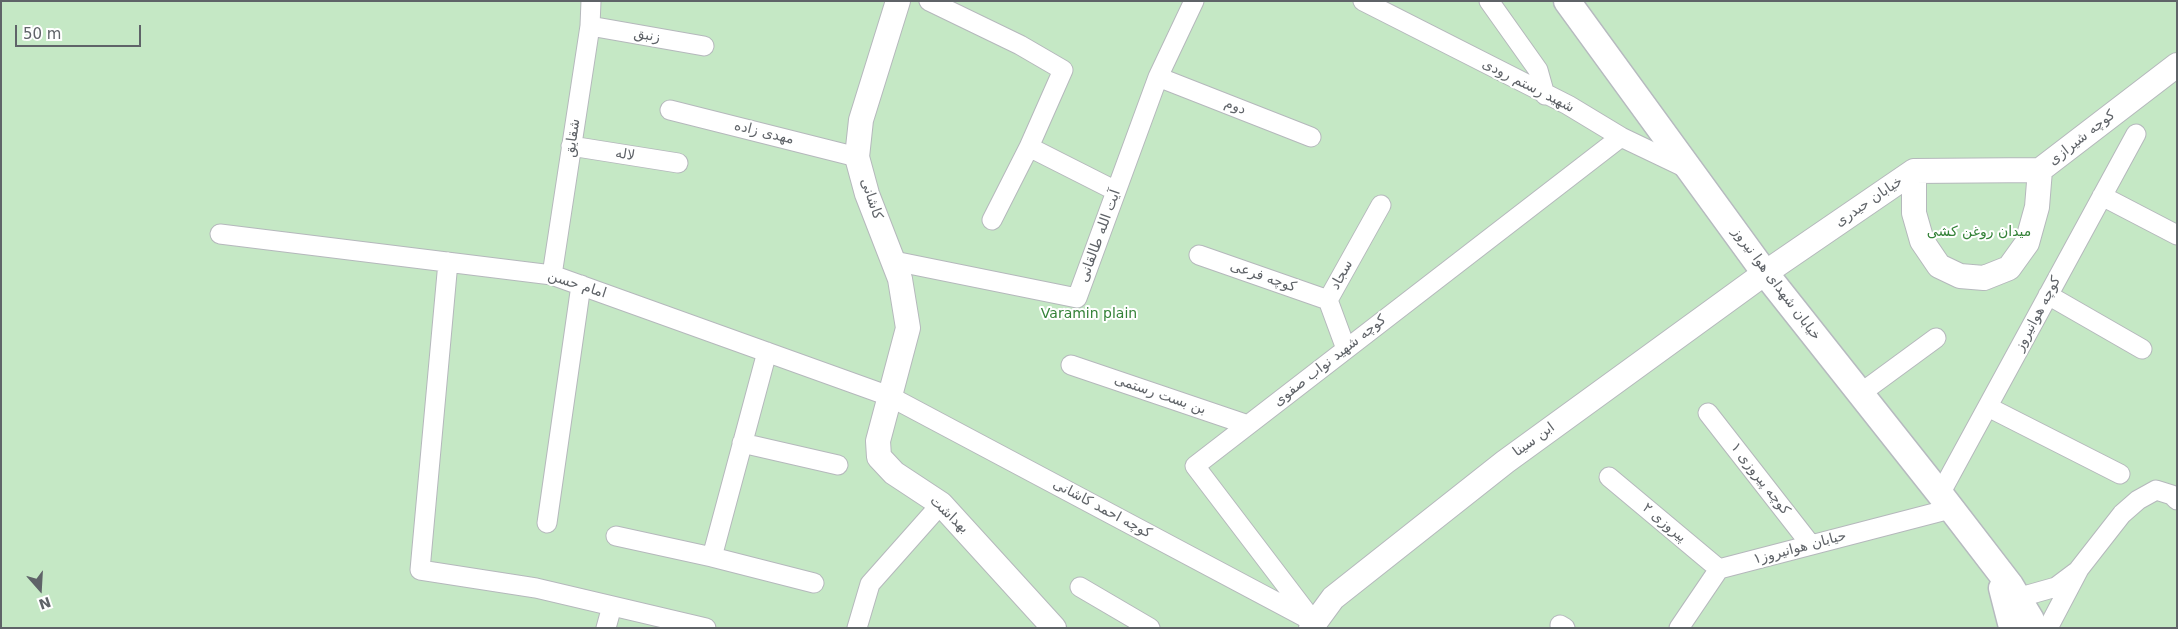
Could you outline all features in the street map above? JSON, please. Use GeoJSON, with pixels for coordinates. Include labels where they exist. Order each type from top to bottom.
{"type":"FeatureCollection","features":[{"type":"Feature","properties":{"kind":"main road","name":"خیابان شهدای هوا نیروز"},"geometry":{"type":"LineString","coordinates":[[1567,1],[1766,273],[1991,562],[2017,598],[2029,626]]}},
{"type":"Feature","properties":{"kind":"main road","name":"خیابان شهدای هوا نیروز"},"geometry":{"type":"LineString","coordinates":[[1991,562],[2003,592],[2029,626]]}},
{"type":"Feature","properties":{"kind":"street","name":"شقایق"},"geometry":{"type":"LineString","coordinates":[[552,275],[590,26],[591,1]]}},
{"type":"Feature","properties":{"kind":"street","name":"کاشانی"},"geometry":{"type":"LineString","coordinates":[[889,396],[908,328],[900,279],[867,194],[857,157],[861,120],[898,1]]}},
{"type":"Feature","properties":{"kind":"street"},"geometry":{"type":"LineString","coordinates":[[928,1],[1020,45],[1063,70],[992,220]]}},
{"type":"Feature","properties":{"kind":"street","name":"آیت الله طالقانی"},"geometry":{"type":"LineString","coordinates":[[894,261],[1077,298],[1158,77],[1194,1]]}},
{"type":"Feature","properties":{"kind":"street","name":"شهید رستم رودی"},"geometry":{"type":"LineString","coordinates":[[1363,1],[1568,105],[1621,137],[1692,171]]}},
{"type":"Feature","properties":{"kind":"street"},"geometry":{"type":"LineString","coordinates":[[1489,1],[1538,70],[1545,95]]}},
{"type":"Feature","properties":{"kind":"street","name":"زنبق"},"geometry":{"type":"LineString","coordinates":[[590,26],[704,46]]}},
{"type":"Feature","properties":{"kind":"street","name":"کوچه شیرازی"},"geometry":{"type":"LineString","coordinates":[[1914,172],[2040,170],[2177,65]]}},
{"type":"Feature","properties":{"kind":"street","name":"دوم"},"geometry":{"type":"LineString","coordinates":[[1158,77],[1311,137]]}},
{"type":"Feature","properties":{"kind":"street","name":"مهدی زاده"},"geometry":{"type":"LineString","coordinates":[[670,110],[857,157]]}},
{"type":"Feature","properties":{"kind":"street","name":"کوچه هوانیروز"},"geometry":{"type":"LineString","coordinates":[[1945,502],[1988,407],[2136,134]]}},
{"type":"Feature","properties":{"kind":"street","name":"کوچه شهید نواب صفوی"},"geometry":{"type":"LineString","coordinates":[[1313,625],[1195,466],[1621,137]]}},
{"type":"Feature","properties":{"kind":"street","name":"لاله"},"geometry":{"type":"LineString","coordinates":[[571,146],[678,163]]}},
{"type":"Feature","properties":{"kind":"street"},"geometry":{"type":"LineString","coordinates":[[1028,147],[1116,191]]}},
{"type":"Feature","properties":{"kind":"street","name":"خیابان حیدری"},"geometry":{"type":"LineString","coordinates":[[1914,172],[1914,212],[1922,241],[1939,266],[1960,276],[1984,278],[2008,268],[2027,243],[2038,207],[2040,170]]}},
{"type":"Feature","properties":{"kind":"street","name":"خیابان حیدری"},"geometry":{"type":"LineString","coordinates":[[1766,273],[1914,172]]}},
{"type":"Feature","properties":{"kind":"street"},"geometry":{"type":"LineString","coordinates":[[2102,196],[2177,235]]}},
{"type":"Feature","properties":{"kind":"street","name":"سجاد"},"geometry":{"type":"LineString","coordinates":[[1346,349],[1328,300],[1382,205]]}},
{"type":"Feature","properties":{"kind":"street","name":"امام حسن"},"geometry":{"type":"LineString","coordinates":[[220,234],[552,275],[889,396]]}},
{"type":"Feature","properties":{"kind":"street","name":"کوچه فرعی"},"geometry":{"type":"LineString","coordinates":[[1198,254],[1328,300]]}},
{"type":"Feature","properties":{"kind":"street"},"geometry":{"type":"LineString","coordinates":[[448,262],[420,570],[536,588],[706,628]]}},
{"type":"Feature","properties":{"kind":"street","name":"ابن سینا"},"geometry":{"type":"LineString","coordinates":[[1313,625],[1333,598],[1505,462],[1766,273]]}},
{"type":"Feature","properties":{"kind":"street"},"geometry":{"type":"LineString","coordinates":[[547,523],[581,285]]}},
{"type":"Feature","properties":{"kind":"street"},"geometry":{"type":"LineString","coordinates":[[2048,295],[2142,349]]}},
{"type":"Feature","properties":{"kind":"street"},"geometry":{"type":"LineString","coordinates":[[1861,393],[1936,338]]}},
{"type":"Feature","properties":{"kind":"street"},"geometry":{"type":"LineString","coordinates":[[712,557],[766,352]]}},
{"type":"Feature","properties":{"kind":"street","name":"بن بست رستمی"},"geometry":{"type":"LineString","coordinates":[[1072,366],[1248,425]]}},
{"type":"Feature","properties":{"kind":"street","name":"بهداشت"},"geometry":{"type":"LineString","coordinates":[[889,396],[878,441],[879,457],[894,473],[941,504],[1050,626]]}},
{"type":"Feature","properties":{"kind":"street","name":"کوچه احمد کاشانی"},"geometry":{"type":"LineString","coordinates":[[889,396],[1313,625]]}},
{"type":"Feature","properties":{"kind":"street"},"geometry":{"type":"LineString","coordinates":[[1988,407],[2120,474]]}},
{"type":"Feature","properties":{"kind":"street","name":"کوچه پیروزی ۱"},"geometry":{"type":"LineString","coordinates":[[1708,413],[1811,545]]}},
{"type":"Feature","properties":{"kind":"street"},"geometry":{"type":"LineString","coordinates":[[742,442],[838,465]]}},
{"type":"Feature","properties":{"kind":"street","name":"پیروزی ۲"},"geometry":{"type":"LineString","coordinates":[[1609,477],[1719,569]]}},
{"type":"Feature","properties":{"kind":"street"},"geometry":{"type":"LineString","coordinates":[[2029,626],[2079,570],[2122,514],[2138,500],[2156,490],[2177,500]]}},
{"type":"Feature","properties":{"kind":"street","name":"حیابان هوانیروز۱"},"geometry":{"type":"LineString","coordinates":[[1719,569],[1811,545],[1945,502]]}},
{"type":"Feature","properties":{"kind":"street"},"geometry":{"type":"LineString","coordinates":[[858,628],[870,584],[941,504]]}},
{"type":"Feature","properties":{"kind":"street"},"geometry":{"type":"LineString","coordinates":[[616,536],[712,557],[814,584]]}},
{"type":"Feature","properties":{"kind":"street"},"geometry":{"type":"LineString","coordinates":[[1678,628],[1719,569]]}},
{"type":"Feature","properties":{"kind":"street"},"geometry":{"type":"LineString","coordinates":[[2017,598],[2056,586],[2079,570]]}},
{"type":"Feature","properties":{"kind":"street"},"geometry":{"type":"LineString","coordinates":[[1080,587],[1150,628]]}},
{"type":"Feature","properties":{"kind":"street"},"geometry":{"type":"LineString","coordinates":[[606,628],[612,606]]}},
{"type":"Feature","properties":{"kind":"green space","name":"Varamin plain"},"geometry":{"type":"Polygon","coordinates":[[[1,1],[2177,1],[2177,628],[1,628],[1,1]]]}},
{"type":"Feature","properties":{"kind":"park label","name":"میدان روغن کشی"},"geometry":{"type":"Point","coordinates":[1979,232]}}]}
